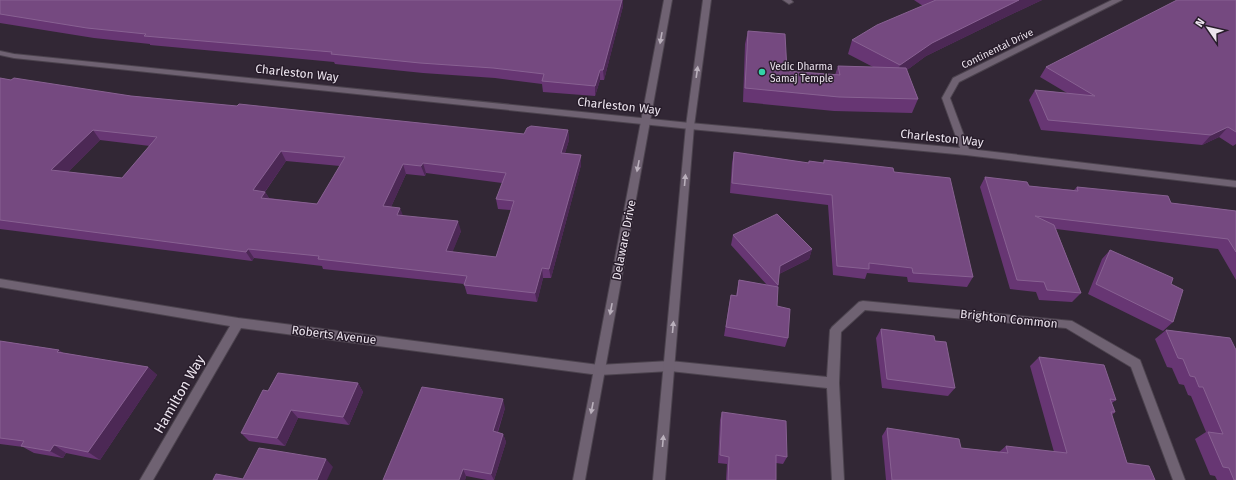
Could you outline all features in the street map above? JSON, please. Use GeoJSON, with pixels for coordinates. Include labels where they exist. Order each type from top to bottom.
{"type":"FeatureCollection","features":[{"type":"Feature","properties":{"kind":"street","name":"Delaware Drive"},"geometry":{"type":"LineString","coordinates":[[578,480],[600,370],[668,0]]}},
{"type":"Feature","properties":{"kind":"street"},"geometry":{"type":"LineString","coordinates":[[659,480],[690,126],[707,0]]}},
{"type":"Feature","properties":{"kind":"street","name":"Continental Drive"},"geometry":{"type":"LineString","coordinates":[[966,152],[946,98],[956,80],[1118,0]]}},
{"type":"Feature","properties":{"kind":"street","name":"Charleston Way"},"geometry":{"type":"LineString","coordinates":[[0,53],[14,56],[690,126],[966,152],[1236,184]]}},
{"type":"Feature","properties":{"kind":"street","name":"Roberts Avenue"},"geometry":{"type":"LineString","coordinates":[[0,283],[238,323],[600,370],[670,366]]}},
{"type":"Feature","properties":{"kind":"street","name":"Brighton Common"},"geometry":{"type":"LineString","coordinates":[[838,480],[832,383],[836,330],[863,305],[1068,324],[1136,364],[1179,480]]}},
{"type":"Feature","properties":{"kind":"street","name":"Hamilton Way"},"geometry":{"type":"LineString","coordinates":[[146,480],[238,323]]}},
{"type":"Feature","properties":{"kind":"street"},"geometry":{"type":"LineString","coordinates":[[670,366],[832,383]]}},
{"type":"Feature","properties":{"kind":"building"},"geometry":{"type":"Polygon","coordinates":[[[0,0],[622,0],[603,70],[600,70],[595,86],[542,81],[544,74],[493,68],[420,63],[331,54],[332,52],[144,36],[146,34],[87,28],[0,14],[0,0]]]}},
{"type":"Feature","properties":{"kind":"building"},"geometry":{"type":"Polygon","coordinates":[[[936,0],[1019,0],[932,43],[900,65],[852,40],[877,25],[936,0]]]}},
{"type":"Feature","properties":{"kind":"building"},"geometry":{"type":"Polygon","coordinates":[[[1177,0],[1236,0],[1236,132],[1228,127],[1211,135],[1048,120],[1035,90],[1095,96],[1046,67],[1177,0]]]}},
{"type":"Feature","properties":{"kind":"building"},"geometry":{"type":"Polygon","coordinates":[[[748,31],[785,34],[787,71],[840,75],[838,66],[906,68],[918,99],[839,97],[745,88],[748,31]]]}},
{"type":"Feature","properties":{"kind":"building"},"geometry":{"type":"Polygon","coordinates":[[[0,78],[11,80],[14,78],[131,96],[237,106],[239,104],[524,134],[527,128],[531,126],[568,130],[561,153],[581,155],[549,269],[542,268],[535,293],[464,285],[467,276],[318,259],[319,256],[248,249],[246,252],[0,220],[0,78]],[[93,130],[51,170],[122,178],[157,137],[93,130]],[[281,151],[253,190],[265,192],[261,198],[317,204],[345,157],[281,151]],[[423,163],[421,166],[403,164],[383,206],[400,208],[397,215],[458,221],[446,251],[496,257],[514,201],[496,199],[506,173],[423,163]]]}},
{"type":"Feature","properties":{"kind":"building"},"geometry":{"type":"Polygon","coordinates":[[[734,152],[809,163],[809,161],[824,163],[824,160],[893,168],[894,172],[950,178],[973,277],[913,273],[912,268],[869,263],[869,269],[837,266],[832,195],[732,183],[734,152]]]}},
{"type":"Feature","properties":{"kind":"building"},"geometry":{"type":"Polygon","coordinates":[[[985,177],[1027,182],[1029,186],[1078,191],[1077,187],[1168,196],[1171,203],[1236,211],[1236,252],[1228,239],[1035,216],[1054,225],[1081,293],[1047,290],[1044,282],[1017,280],[985,177]]]}},
{"type":"Feature","properties":{"kind":"building"},"geometry":{"type":"Polygon","coordinates":[[[777,214],[812,249],[780,266],[778,285],[733,235],[777,214]]]}},
{"type":"Feature","properties":{"kind":"building"},"geometry":{"type":"Polygon","coordinates":[[[1110,250],[1173,278],[1171,284],[1183,290],[1173,322],[1096,284],[1110,250]]]}},
{"type":"Feature","properties":{"kind":"building"},"geometry":{"type":"Polygon","coordinates":[[[739,280],[778,287],[777,306],[790,309],[788,338],[726,327],[731,295],[737,296],[739,280]]]}},
{"type":"Feature","properties":{"kind":"building"},"geometry":{"type":"Polygon","coordinates":[[[881,329],[934,336],[935,341],[946,342],[955,388],[887,379],[881,329]]]}},
{"type":"Feature","properties":{"kind":"building"},"geometry":{"type":"Polygon","coordinates":[[[1166,330],[1230,338],[1236,350],[1236,480],[1234,480],[1229,468],[1223,467],[1208,432],[1223,434],[1203,387],[1199,387],[1195,377],[1190,376],[1183,359],[1178,358],[1166,330]]]}},
{"type":"Feature","properties":{"kind":"building"},"geometry":{"type":"Polygon","coordinates":[[[0,341],[59,350],[57,352],[148,367],[88,452],[54,445],[50,451],[21,446],[24,441],[0,438],[0,341]]]}},
{"type":"Feature","properties":{"kind":"building"},"geometry":{"type":"Polygon","coordinates":[[[1039,357],[1104,365],[1116,400],[1110,399],[1115,412],[1111,412],[1127,463],[1149,466],[1155,480],[892,480],[887,428],[959,439],[961,448],[1008,453],[1006,446],[1067,453],[1039,357]]]}},
{"type":"Feature","properties":{"kind":"building"},"geometry":{"type":"Polygon","coordinates":[[[278,373],[358,383],[343,417],[291,410],[277,438],[241,433],[263,390],[268,391],[278,373]]]}},
{"type":"Feature","properties":{"kind":"building"},"geometry":{"type":"Polygon","coordinates":[[[422,387],[503,399],[493,431],[503,434],[491,474],[463,469],[459,480],[383,480],[422,387]]]}},
{"type":"Feature","properties":{"kind":"building"},"geometry":{"type":"Polygon","coordinates":[[[722,412],[786,421],[787,457],[776,455],[776,480],[728,480],[729,457],[720,455],[722,412]]]}},
{"type":"Feature","properties":{"kind":"building"},"geometry":{"type":"Polygon","coordinates":[[[259,448],[326,459],[317,480],[213,480],[216,474],[243,479],[259,448]]]}},
{"type":"Feature","properties":{"kind":"place","name":"Vedic Dharma Samaj Temple"},"geometry":{"type":"Point","coordinates":[762,72]}}]}
